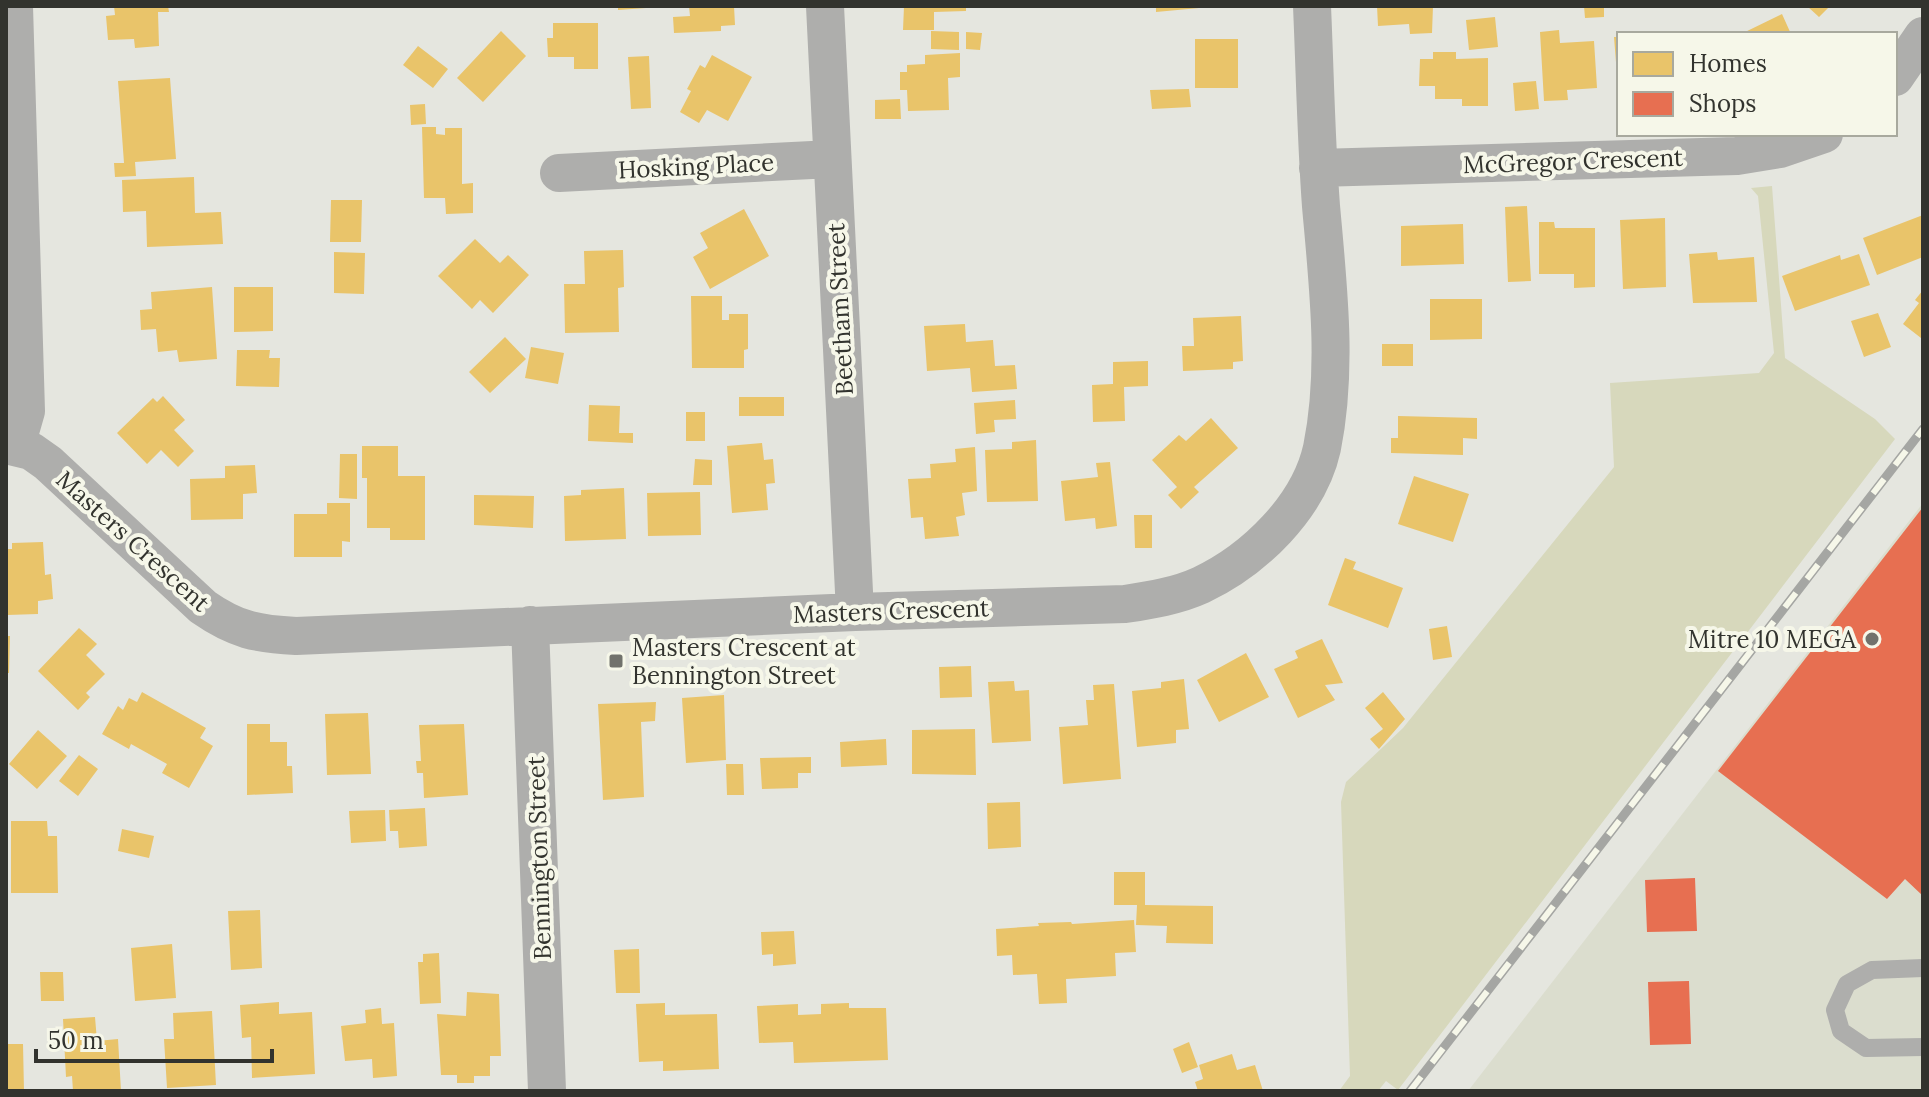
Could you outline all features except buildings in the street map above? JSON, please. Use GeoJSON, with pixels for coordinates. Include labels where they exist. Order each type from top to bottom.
{"type":"FeatureCollection","features":[{"type":"Feature","properties":{"kind":"street"},"geometry":{"type":"LineString","coordinates":[[11,446],[26,411],[14,6]]}},
{"type":"Feature","properties":{"kind":"street","name":"Beetham Street"},"geometry":{"type":"LineString","coordinates":[[825,6],[855,612]]}},
{"type":"Feature","properties":{"kind":"street","name":"Masters Crescent"},"geometry":{"type":"LineString","coordinates":[[11,446],[31,451],[48,463],[203,607],[228,624],[260,634],[296,636],[855,612],[1125,604],[1164,598],[1201,585],[1241,562],[1276,532],[1302,494],[1321,451],[1329,400],[1329,299],[1318,168],[1312,6]]}},
{"type":"Feature","properties":{"kind":"street"},"geometry":{"type":"LineString","coordinates":[[1897,74],[1923,36]]}},
{"type":"Feature","properties":{"kind":"street","name":"McGregor Crescent"},"geometry":{"type":"LineString","coordinates":[[1318,168],[1737,156],[1780,149],[1818,136]]}},
{"type":"Feature","properties":{"kind":"street","name":"Hosking Place"},"geometry":{"type":"LineString","coordinates":[[559,173],[832,159]]}},
{"type":"Feature","properties":{"kind":"street","name":"Bennington Street"},"geometry":{"type":"LineString","coordinates":[[530,625],[547,1091]]}},
{"type":"Feature","properties":{"kind":"lane"},"geometry":{"type":"LineString","coordinates":[[1923,968],[1872,970],[1847,984],[1835,1010],[1841,1031],[1866,1048],[1923,1047]]}},
{"type":"Feature","properties":{"kind":"shaded area"},"geometry":{"type":"Polygon","coordinates":[[[1923,503],[1923,1091],[1468,1091],[1923,503]]]}},
{"type":"Feature","properties":{"kind":"green space"},"geometry":{"type":"Polygon","coordinates":[[[1772,186],[1785,358],[1875,419],[1895,439],[1398,1090],[1386,1081],[1378,1091],[1339,1091],[1350,1076],[1341,802],[1346,782],[1403,728],[1614,467],[1610,383],[1759,373],[1774,353],[1758,196],[1751,188],[1772,186]]]}},
{"type":"Feature","properties":{"kind":"railway"},"geometry":{"type":"LineString","coordinates":[[1410,1091],[1923,429]]}},
{"type":"Feature","properties":{"kind":"place","name":"Mitre 10 MEGA"},"geometry":{"type":"Point","coordinates":[1872,639]}},
{"type":"Feature","properties":{"kind":"place","name":"Masters Crescent at Bennington Street"},"geometry":{"type":"Point","coordinates":[616,661]}}]}
